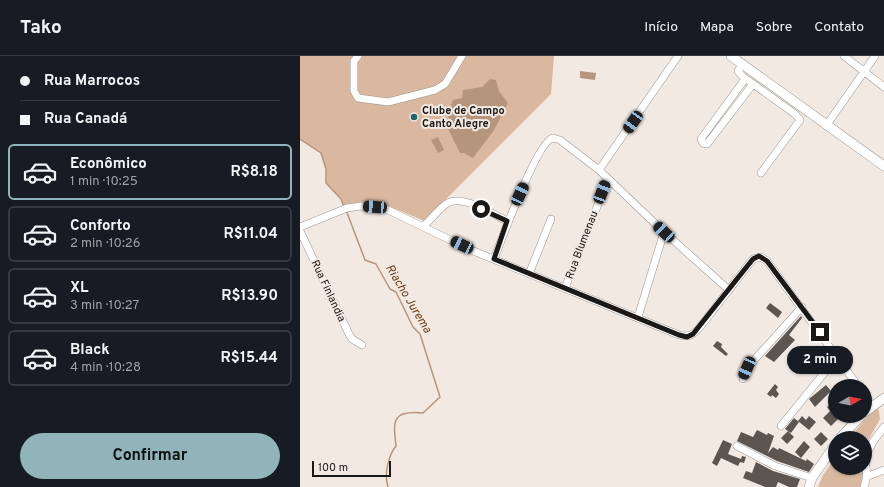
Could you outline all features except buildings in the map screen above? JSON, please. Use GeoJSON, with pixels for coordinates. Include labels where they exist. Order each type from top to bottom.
{"type":"FeatureCollection","features":[{"type":"Feature","properties":{"kind":"main road"},"geometry":{"type":"LineString","coordinates":[[730,56],[742,65],[751,80],[826,126],[884,166]]}},
{"type":"Feature","properties":{"kind":"main road"},"geometry":{"type":"LineString","coordinates":[[872,406],[884,398]]}},
{"type":"Feature","properties":{"kind":"main road"},"geometry":{"type":"LineString","coordinates":[[847,431],[854,423]]}},
{"type":"Feature","properties":{"kind":"main road"},"geometry":{"type":"LineString","coordinates":[[809,487],[812,478],[828,454]]}},
{"type":"Feature","properties":{"kind":"street"},"geometry":{"type":"LineString","coordinates":[[358,56],[354,61],[354,91],[358,98],[388,102],[428,93],[445,84],[462,56]]}},
{"type":"Feature","properties":{"kind":"street"},"geometry":{"type":"LineString","coordinates":[[599,170],[678,56]]}},
{"type":"Feature","properties":{"kind":"street"},"geometry":{"type":"LineString","coordinates":[[844,56],[884,87]]}},
{"type":"Feature","properties":{"kind":"street"},"geometry":{"type":"LineString","coordinates":[[826,126],[875,56]]}},
{"type":"Feature","properties":{"kind":"street"},"geometry":{"type":"LineString","coordinates":[[751,80],[707,144],[703,143],[701,140],[751,80]]}},
{"type":"Feature","properties":{"kind":"street"},"geometry":{"type":"LineString","coordinates":[[751,80],[794,114],[800,122],[761,174]]}},
{"type":"Feature","properties":{"kind":"street"},"geometry":{"type":"LineString","coordinates":[[494,259],[507,221],[544,146],[550,138],[560,140],[599,170],[664,232],[729,290]]}},
{"type":"Feature","properties":{"kind":"street","name":"Rua Blumenau"},"geometry":{"type":"LineString","coordinates":[[565,288],[608,179]]}},
{"type":"Feature","properties":{"kind":"street"},"geometry":{"type":"LineString","coordinates":[[424,226],[446,204],[457,200],[468,202],[507,221]]}},
{"type":"Feature","properties":{"kind":"street"},"geometry":{"type":"LineString","coordinates":[[300,227],[344,209],[361,206],[386,209],[529,274],[687,337],[697,331],[753,259],[761,257],[767,261],[802,307],[853,379]]}},
{"type":"Feature","properties":{"kind":"street"},"geometry":{"type":"LineString","coordinates":[[529,274],[551,219]]}},
{"type":"Feature","properties":{"kind":"street","name":"Rua Finlandia"},"geometry":{"type":"LineString","coordinates":[[300,231],[349,334],[352,339],[362,346]]}},
{"type":"Feature","properties":{"kind":"street"},"geometry":{"type":"LineString","coordinates":[[638,317],[664,232]]}},
{"type":"Feature","properties":{"kind":"street"},"geometry":{"type":"LineString","coordinates":[[742,379],[747,368],[802,307]]}},
{"type":"Feature","properties":{"kind":"street"},"geometry":{"type":"LineString","coordinates":[[781,426],[838,356]]}},
{"type":"Feature","properties":{"kind":"street"},"geometry":{"type":"LineString","coordinates":[[864,487],[868,476],[866,458],[869,450],[884,427]]}},
{"type":"Feature","properties":{"kind":"street"},"geometry":{"type":"LineString","coordinates":[[737,446],[775,466],[812,478]]}},
{"type":"Feature","properties":{"kind":"street"},"geometry":{"type":"LineString","coordinates":[[868,476],[884,470]]}},
{"type":"Feature","properties":{"kind":"shaded area","name":"Clube de Campo Canto Alegre"},"geometry":{"type":"Polygon","coordinates":[[[300,56],[554,56],[551,94],[424,221],[377,204],[356,204],[344,206],[341,199],[326,183],[326,169],[321,153],[300,139],[300,56]]]}},
{"type":"Feature","properties":{"kind":"shaded area"},"geometry":{"type":"Polygon","coordinates":[[[580,71],[596,73],[595,80],[580,78],[580,71]]]}},
{"type":"Feature","properties":{"kind":"shaded area"},"geometry":{"type":"Polygon","coordinates":[[[490,79],[496,80],[499,91],[508,103],[494,130],[473,158],[464,153],[460,153],[448,129],[451,120],[446,114],[453,111],[451,105],[453,100],[462,98],[463,90],[482,87],[490,79]]]}},
{"type":"Feature","properties":{"kind":"shaded area"},"geometry":{"type":"Polygon","coordinates":[[[438,137],[444,150],[438,153],[431,140],[438,137]]]}},
{"type":"Feature","properties":{"kind":"shaded area"},"geometry":{"type":"Polygon","coordinates":[[[878,405],[880,419],[872,433],[872,431],[855,431],[862,423],[872,423],[872,412],[878,405]]]}},
{"type":"Feature","properties":{"kind":"shaded area"},"geometry":{"type":"Polygon","coordinates":[[[828,468],[828,475],[864,476],[860,487],[818,487],[828,468]]]}},
{"type":"Feature","properties":{"kind":"waterway","name":"Riacho Jurema"},"geometry":{"type":"LineString","coordinates":[[300,139],[321,153],[326,169],[326,183],[341,199],[344,207]]}},
{"type":"Feature","properties":{"kind":"waterway","name":"Riacho Jurema"},"geometry":{"type":"LineString","coordinates":[[346,210],[365,260],[376,264],[390,289],[396,292],[413,327],[420,334],[440,397],[423,413],[405,413],[400,415],[397,419],[395,423],[396,446],[391,455],[386,477],[388,487]]}},
{"type":"Feature","properties":{"kind":"place","name":"Clube de Campo Canto Alegre"},"geometry":{"type":"Point","coordinates":[414,117]}},
{"type":"Feature","properties":{"kind":"route"},"geometry":{"type":"LineString","coordinates":[[481,209],[507,221],[494,259],[679,335],[687,337],[693,334],[753,259],[759,256],[767,261],[820,332]]}}]}
